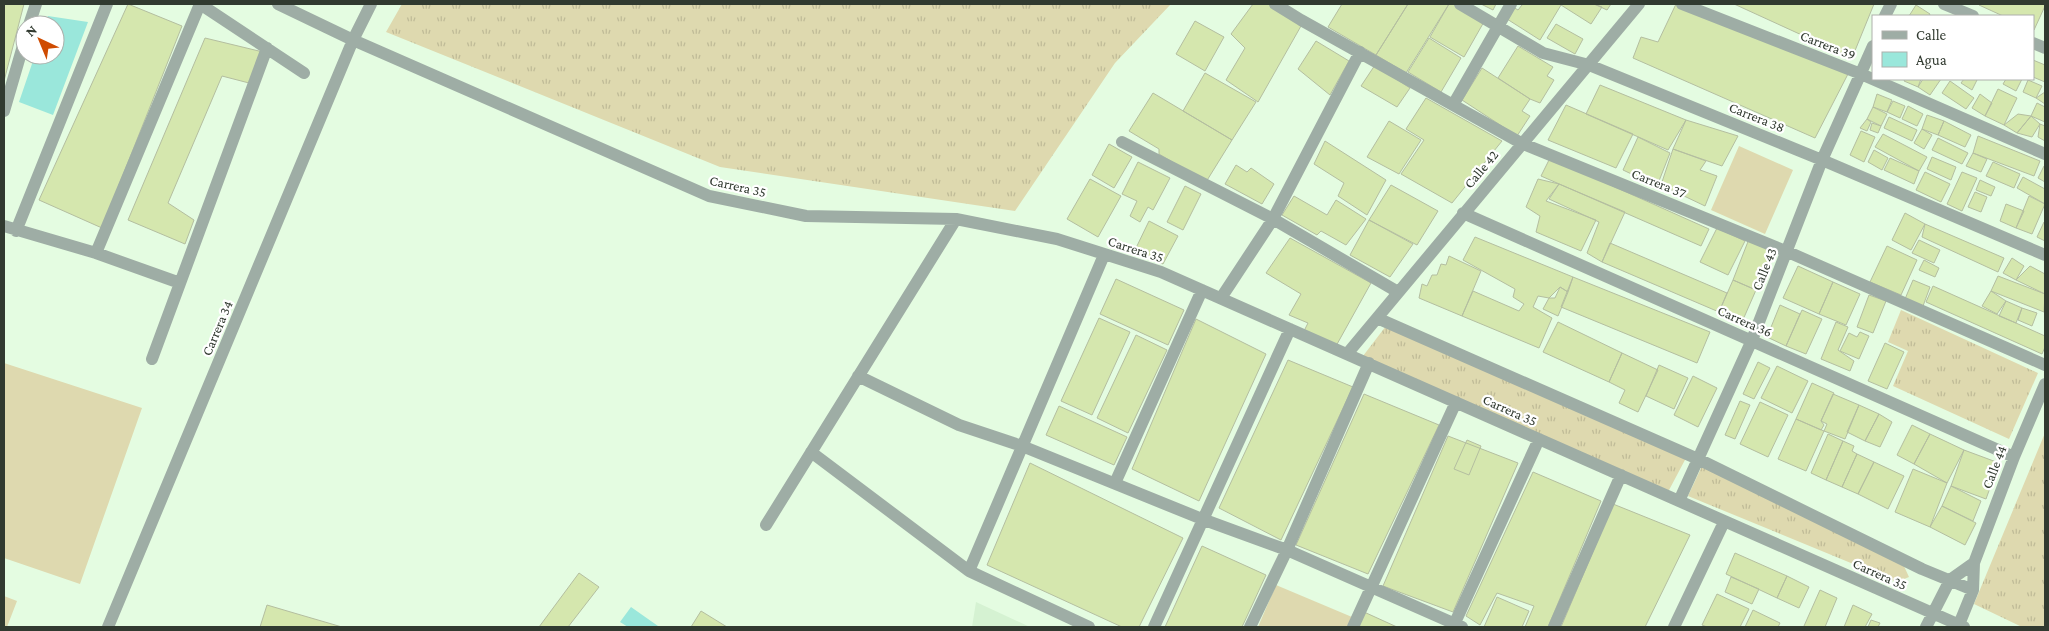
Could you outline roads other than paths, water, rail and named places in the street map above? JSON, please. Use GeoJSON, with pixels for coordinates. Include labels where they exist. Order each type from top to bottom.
{"type":"FeatureCollection","features":[{"type":"Feature","properties":{"kind":"street"},"geometry":{"type":"LineString","coordinates":[[16,231],[107,4]]}},
{"type":"Feature","properties":{"kind":"street"},"geometry":{"type":"LineString","coordinates":[[96,253],[200,4],[304,73]]}},
{"type":"Feature","properties":{"kind":"street","name":"Carrera 35"},"geometry":{"type":"LineString","coordinates":[[278,4],[353,40],[709,196],[806,216],[956,219],[1057,239],[1161,272],[1960,627]]}},
{"type":"Feature","properties":{"kind":"street","name":"Carrera 34"},"geometry":{"type":"LineString","coordinates":[[108,627],[353,40],[371,4]]}},
{"type":"Feature","properties":{"kind":"street","name":"Carrera 37"},"geometry":{"type":"LineString","coordinates":[[1275,4],[1521,143],[1788,252],[2045,365]]}},
{"type":"Feature","properties":{"kind":"street","name":"Carrera 38"},"geometry":{"type":"LineString","coordinates":[[1460,4],[1543,52],[1589,65],[1822,160],[2045,255]]}},
{"type":"Feature","properties":{"kind":"street"},"geometry":{"type":"LineString","coordinates":[[1453,105],[1511,4]]}},
{"type":"Feature","properties":{"kind":"street","name":"Calle 42"},"geometry":{"type":"LineString","coordinates":[[1347,354],[1521,143],[1639,4]]}},
{"type":"Feature","properties":{"kind":"street","name":"Carrera 39"},"geometry":{"type":"LineString","coordinates":[[1682,4],[1872,79]]}},
{"type":"Feature","properties":{"kind":"street"},"geometry":{"type":"LineString","coordinates":[[1944,4],[1971,15]]}},
{"type":"Feature","properties":{"kind":"street"},"geometry":{"type":"LineString","coordinates":[[152,359],[267,48]]}},
{"type":"Feature","properties":{"kind":"street","name":"Calle 43"},"geometry":{"type":"LineString","coordinates":[[1679,501],[1752,340],[1788,252],[1822,160],[1872,48]]}},
{"type":"Feature","properties":{"kind":"street"},"geometry":{"type":"LineString","coordinates":[[1221,298],[1273,219],[1360,52]]}},
{"type":"Feature","properties":{"kind":"street"},"geometry":{"type":"LineString","coordinates":[[4,112],[18,65]]}},
{"type":"Feature","properties":{"kind":"street","name":"Carrera 39"},"geometry":{"type":"LineString","coordinates":[[1875,80],[2045,154]]}},
{"type":"Feature","properties":{"kind":"street"},"geometry":{"type":"LineString","coordinates":[[1122,142],[1273,219],[1398,292]]}},
{"type":"Feature","properties":{"kind":"street","name":"Carrera 36"},"geometry":{"type":"LineString","coordinates":[[1463,213],[2014,457]]}},
{"type":"Feature","properties":{"kind":"street"},"geometry":{"type":"LineString","coordinates":[[766,524],[956,219]]}},
{"type":"Feature","properties":{"kind":"street"},"geometry":{"type":"LineString","coordinates":[[4,226],[96,253],[180,283]]}},
{"type":"Feature","properties":{"kind":"street"},"geometry":{"type":"LineString","coordinates":[[969,571],[1104,255]]}},
{"type":"Feature","properties":{"kind":"street"},"geometry":{"type":"LineString","coordinates":[[1114,483],[1202,290]]}},
{"type":"Feature","properties":{"kind":"street"},"geometry":{"type":"LineString","coordinates":[[1376,318],[1698,459],[1922,569],[1973,590]]}},
{"type":"Feature","properties":{"kind":"street"},"geometry":{"type":"LineString","coordinates":[[1154,627],[1290,328]]}},
{"type":"Feature","properties":{"kind":"street"},"geometry":{"type":"LineString","coordinates":[[1250,627],[1287,550],[1369,364]]}},
{"type":"Feature","properties":{"kind":"street"},"geometry":{"type":"LineString","coordinates":[[858,376],[959,425],[1022,446],[1287,550],[1457,626],[1539,439]]}},
{"type":"Feature","properties":{"kind":"street","name":"Calle 44"},"geometry":{"type":"LineString","coordinates":[[1960,627],[1973,590],[1974,563],[2014,457],[2045,384]]}},
{"type":"Feature","properties":{"kind":"street"},"geometry":{"type":"LineString","coordinates":[[1354,627],[1456,402]]}},
{"type":"Feature","properties":{"kind":"street"},"geometry":{"type":"LineString","coordinates":[[811,452],[969,571],[1089,627]]}},
{"type":"Feature","properties":{"kind":"street"},"geometry":{"type":"LineString","coordinates":[[1554,627],[1621,475]]}},
{"type":"Feature","properties":{"kind":"street"},"geometry":{"type":"LineString","coordinates":[[1677,627],[1724,522]]}},
{"type":"Feature","properties":{"kind":"street"},"geometry":{"type":"LineString","coordinates":[[1926,627],[1950,580],[1974,563]]}},
{"type":"Feature","properties":{"kind":"water"},"geometry":{"type":"Polygon","coordinates":[[[65,19],[88,22],[53,115],[19,102],[32,65],[65,65],[65,19]]]}},
{"type":"Feature","properties":{"kind":"water"},"geometry":{"type":"Polygon","coordinates":[[[631,607],[658,626],[628,627],[620,622],[631,607]]]}}]}
